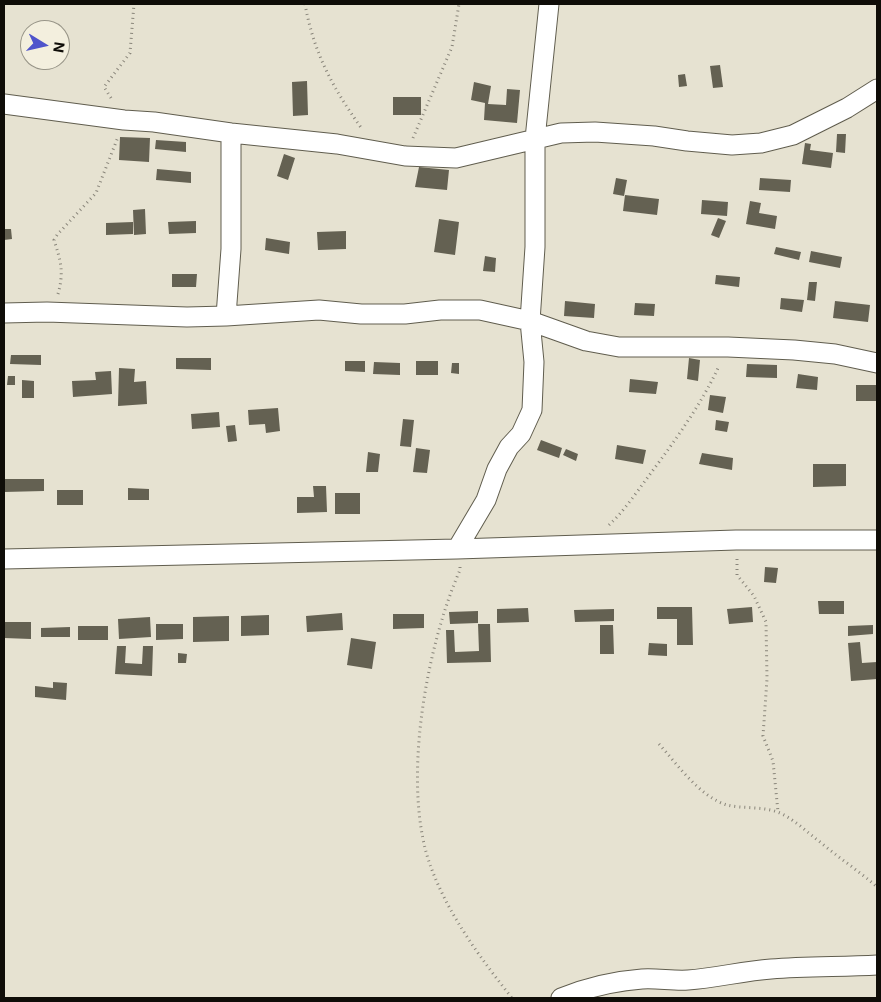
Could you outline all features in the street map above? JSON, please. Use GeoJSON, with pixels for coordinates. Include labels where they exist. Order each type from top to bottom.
{"type":"FeatureCollection","features":[{"type":"Feature","properties":{"kind":"street"},"geometry":{"type":"LineString","coordinates":[[457,549],[486,500],[497,469],[509,447],[521,434],[532,410],[534,362],[530,320],[535,247],[535,139],[549,4]]}},
{"type":"Feature","properties":{"kind":"street"},"geometry":{"type":"LineString","coordinates":[[4,104],[124,120],[154,122],[231,134],[296,139],[377,150],[404,156],[456,158],[561,133],[595,132],[654,136],[732,145],[761,143],[792,135],[847,108],[877,89]]}},
{"type":"Feature","properties":{"kind":"street"},"geometry":{"type":"LineString","coordinates":[[226,316],[231,248],[231,134]]}},
{"type":"Feature","properties":{"kind":"street"},"geometry":{"type":"LineString","coordinates":[[4,313],[48,312],[187,317],[319,310],[361,314],[406,314],[440,310],[480,310],[530,320],[586,341],[619,347],[728,347],[835,354],[877,363]]}},
{"type":"Feature","properties":{"kind":"street"},"geometry":{"type":"LineString","coordinates":[[4,559],[457,549],[736,540],[877,540]]}},
{"type":"Feature","properties":{"kind":"street"},"geometry":{"type":"LineString","coordinates":[[561,998],[607,984],[642,979],[688,980],[770,969],[877,965]]}},
{"type":"Feature","properties":{"kind":"path"},"geometry":{"type":"LineString","coordinates":[[48,312],[58,296],[62,270],[61,259],[54,240],[96,193],[124,120],[104,87],[130,53],[134,4]]}},
{"type":"Feature","properties":{"kind":"path"},"geometry":{"type":"LineString","coordinates":[[305,4],[310,32],[331,80],[343,101],[377,150]]}},
{"type":"Feature","properties":{"kind":"path"},"geometry":{"type":"LineString","coordinates":[[404,156],[452,47],[459,4]]}},
{"type":"Feature","properties":{"kind":"path"},"geometry":{"type":"LineString","coordinates":[[589,544],[614,520],[656,466],[693,411],[714,376],[728,347]]}},
{"type":"Feature","properties":{"kind":"path"},"geometry":{"type":"LineString","coordinates":[[736,540],[737,575],[754,596],[766,622],[767,678],[763,736],[772,762],[778,812]]}},
{"type":"Feature","properties":{"kind":"path"},"geometry":{"type":"LineString","coordinates":[[457,549],[460,570],[441,622],[424,701],[419,743],[419,812],[431,869],[446,901],[478,955],[512,998]]}},
{"type":"Feature","properties":{"kind":"path"},"geometry":{"type":"LineString","coordinates":[[659,744],[700,789],[710,797],[726,805],[778,812],[796,822],[857,869],[877,888]]}},
{"type":"Feature","properties":{"kind":"building"},"geometry":{"type":"Polygon","coordinates":[[[720,65],[723,87],[713,88],[710,66],[720,65]]]}},
{"type":"Feature","properties":{"kind":"building"},"geometry":{"type":"Polygon","coordinates":[[[685,74],[687,86],[679,87],[678,75],[685,74]]]}},
{"type":"Feature","properties":{"kind":"building"},"geometry":{"type":"Polygon","coordinates":[[[307,81],[308,115],[293,116],[292,82],[307,81]]]}},
{"type":"Feature","properties":{"kind":"building"},"geometry":{"type":"Polygon","coordinates":[[[474,82],[491,86],[488,104],[506,105],[507,89],[520,90],[517,123],[484,120],[485,103],[471,100],[474,82]]]}},
{"type":"Feature","properties":{"kind":"building"},"geometry":{"type":"Polygon","coordinates":[[[393,97],[421,97],[421,115],[393,115],[393,97]]]}},
{"type":"Feature","properties":{"kind":"building"},"geometry":{"type":"Polygon","coordinates":[[[837,134],[846,134],[845,153],[836,152],[837,134]]]}},
{"type":"Feature","properties":{"kind":"building"},"geometry":{"type":"Polygon","coordinates":[[[120,137],[150,138],[149,162],[119,160],[120,137]]]}},
{"type":"Feature","properties":{"kind":"building"},"geometry":{"type":"Polygon","coordinates":[[[156,140],[186,142],[186,152],[155,149],[156,140]]]}},
{"type":"Feature","properties":{"kind":"building"},"geometry":{"type":"Polygon","coordinates":[[[805,143],[811,144],[810,150],[833,153],[831,168],[802,164],[805,143]]]}},
{"type":"Feature","properties":{"kind":"building"},"geometry":{"type":"Polygon","coordinates":[[[284,154],[295,158],[288,180],[277,176],[284,154]]]}},
{"type":"Feature","properties":{"kind":"building"},"geometry":{"type":"Polygon","coordinates":[[[419,167],[449,170],[447,190],[415,187],[419,167]]]}},
{"type":"Feature","properties":{"kind":"building"},"geometry":{"type":"Polygon","coordinates":[[[157,169],[191,172],[191,183],[156,180],[157,169]]]}},
{"type":"Feature","properties":{"kind":"building"},"geometry":{"type":"Polygon","coordinates":[[[616,178],[627,180],[624,196],[613,194],[616,178]]]}},
{"type":"Feature","properties":{"kind":"building"},"geometry":{"type":"Polygon","coordinates":[[[760,178],[791,180],[790,192],[759,190],[760,178]]]}},
{"type":"Feature","properties":{"kind":"building"},"geometry":{"type":"Polygon","coordinates":[[[625,195],[659,199],[657,215],[623,211],[625,195]]]}},
{"type":"Feature","properties":{"kind":"building"},"geometry":{"type":"Polygon","coordinates":[[[702,200],[728,202],[727,216],[701,214],[702,200]]]}},
{"type":"Feature","properties":{"kind":"building"},"geometry":{"type":"Polygon","coordinates":[[[750,201],[761,203],[759,213],[777,216],[775,229],[746,224],[750,201]]]}},
{"type":"Feature","properties":{"kind":"building"},"geometry":{"type":"Polygon","coordinates":[[[145,209],[146,234],[134,235],[133,210],[145,209]]]}},
{"type":"Feature","properties":{"kind":"building"},"geometry":{"type":"Polygon","coordinates":[[[718,218],[726,221],[719,238],[711,235],[718,218]]]}},
{"type":"Feature","properties":{"kind":"building"},"geometry":{"type":"Polygon","coordinates":[[[439,219],[459,222],[455,255],[434,252],[439,219]]]}},
{"type":"Feature","properties":{"kind":"building"},"geometry":{"type":"Polygon","coordinates":[[[196,221],[196,233],[169,234],[168,222],[196,221]]]}},
{"type":"Feature","properties":{"kind":"building"},"geometry":{"type":"Polygon","coordinates":[[[133,222],[133,234],[106,235],[106,223],[133,222]]]}},
{"type":"Feature","properties":{"kind":"building"},"geometry":{"type":"Polygon","coordinates":[[[4,229],[11,229],[12,239],[4,240],[4,229]]]}},
{"type":"Feature","properties":{"kind":"building"},"geometry":{"type":"Polygon","coordinates":[[[346,231],[346,249],[318,250],[317,232],[346,231]]]}},
{"type":"Feature","properties":{"kind":"building"},"geometry":{"type":"Polygon","coordinates":[[[266,238],[290,242],[289,254],[265,250],[266,238]]]}},
{"type":"Feature","properties":{"kind":"building"},"geometry":{"type":"Polygon","coordinates":[[[776,247],[801,252],[799,260],[774,254],[776,247]]]}},
{"type":"Feature","properties":{"kind":"building"},"geometry":{"type":"Polygon","coordinates":[[[811,251],[842,257],[840,268],[809,262],[811,251]]]}},
{"type":"Feature","properties":{"kind":"building"},"geometry":{"type":"Polygon","coordinates":[[[485,256],[496,258],[495,272],[483,271],[485,256]]]}},
{"type":"Feature","properties":{"kind":"building"},"geometry":{"type":"Polygon","coordinates":[[[172,274],[197,274],[196,287],[172,287],[172,274]]]}},
{"type":"Feature","properties":{"kind":"building"},"geometry":{"type":"Polygon","coordinates":[[[716,275],[740,277],[739,287],[715,284],[716,275]]]}},
{"type":"Feature","properties":{"kind":"building"},"geometry":{"type":"Polygon","coordinates":[[[809,282],[817,282],[815,301],[807,300],[809,282]]]}},
{"type":"Feature","properties":{"kind":"building"},"geometry":{"type":"Polygon","coordinates":[[[781,298],[804,300],[802,312],[780,309],[781,298]]]}},
{"type":"Feature","properties":{"kind":"building"},"geometry":{"type":"Polygon","coordinates":[[[565,301],[595,304],[594,318],[564,316],[565,301]]]}},
{"type":"Feature","properties":{"kind":"building"},"geometry":{"type":"Polygon","coordinates":[[[835,301],[870,305],[868,322],[833,318],[835,301]]]}},
{"type":"Feature","properties":{"kind":"building"},"geometry":{"type":"Polygon","coordinates":[[[635,303],[655,304],[654,316],[634,315],[635,303]]]}},
{"type":"Feature","properties":{"kind":"building"},"geometry":{"type":"Polygon","coordinates":[[[11,355],[41,355],[41,365],[10,364],[11,355]]]}},
{"type":"Feature","properties":{"kind":"building"},"geometry":{"type":"Polygon","coordinates":[[[176,358],[211,358],[211,370],[176,369],[176,358]]]}},
{"type":"Feature","properties":{"kind":"building"},"geometry":{"type":"Polygon","coordinates":[[[689,358],[700,360],[698,381],[687,379],[689,358]]]}},
{"type":"Feature","properties":{"kind":"building"},"geometry":{"type":"Polygon","coordinates":[[[345,361],[365,361],[365,372],[345,371],[345,361]]]}},
{"type":"Feature","properties":{"kind":"building"},"geometry":{"type":"Polygon","coordinates":[[[416,361],[438,361],[438,375],[416,375],[416,361]]]}},
{"type":"Feature","properties":{"kind":"building"},"geometry":{"type":"Polygon","coordinates":[[[374,362],[400,363],[400,375],[373,374],[374,362]]]}},
{"type":"Feature","properties":{"kind":"building"},"geometry":{"type":"Polygon","coordinates":[[[452,363],[459,363],[459,374],[451,373],[452,363]]]}},
{"type":"Feature","properties":{"kind":"building"},"geometry":{"type":"Polygon","coordinates":[[[747,364],[777,365],[777,378],[746,377],[747,364]]]}},
{"type":"Feature","properties":{"kind":"building"},"geometry":{"type":"Polygon","coordinates":[[[119,368],[135,369],[134,382],[146,381],[147,404],[118,406],[119,368]]]}},
{"type":"Feature","properties":{"kind":"building"},"geometry":{"type":"Polygon","coordinates":[[[111,371],[112,394],[73,397],[72,381],[96,380],[95,372],[111,371]]]}},
{"type":"Feature","properties":{"kind":"building"},"geometry":{"type":"Polygon","coordinates":[[[798,374],[818,377],[817,390],[796,388],[798,374]]]}},
{"type":"Feature","properties":{"kind":"building"},"geometry":{"type":"Polygon","coordinates":[[[8,376],[15,376],[15,385],[7,385],[8,376]]]}},
{"type":"Feature","properties":{"kind":"building"},"geometry":{"type":"Polygon","coordinates":[[[630,379],[658,382],[656,394],[629,392],[630,379]]]}},
{"type":"Feature","properties":{"kind":"building"},"geometry":{"type":"Polygon","coordinates":[[[22,380],[34,381],[34,398],[22,398],[22,380]]]}},
{"type":"Feature","properties":{"kind":"building"},"geometry":{"type":"Polygon","coordinates":[[[856,385],[877,385],[877,401],[856,401],[856,385]]]}},
{"type":"Feature","properties":{"kind":"building"},"geometry":{"type":"Polygon","coordinates":[[[710,395],[726,397],[723,413],[708,410],[710,395]]]}},
{"type":"Feature","properties":{"kind":"building"},"geometry":{"type":"Polygon","coordinates":[[[278,408],[280,431],[266,433],[265,424],[249,425],[248,410],[278,408]]]}},
{"type":"Feature","properties":{"kind":"building"},"geometry":{"type":"Polygon","coordinates":[[[219,412],[220,427],[192,429],[191,414],[219,412]]]}},
{"type":"Feature","properties":{"kind":"building"},"geometry":{"type":"Polygon","coordinates":[[[403,419],[414,420],[411,447],[400,446],[403,419]]]}},
{"type":"Feature","properties":{"kind":"building"},"geometry":{"type":"Polygon","coordinates":[[[716,420],[729,422],[727,432],[715,430],[716,420]]]}},
{"type":"Feature","properties":{"kind":"building"},"geometry":{"type":"Polygon","coordinates":[[[235,425],[237,441],[228,442],[226,426],[235,425]]]}},
{"type":"Feature","properties":{"kind":"building"},"geometry":{"type":"Polygon","coordinates":[[[541,440],[562,448],[559,458],[537,450],[541,440]]]}},
{"type":"Feature","properties":{"kind":"building"},"geometry":{"type":"Polygon","coordinates":[[[617,445],[646,450],[643,464],[615,459],[617,445]]]}},
{"type":"Feature","properties":{"kind":"building"},"geometry":{"type":"Polygon","coordinates":[[[416,448],[430,450],[427,473],[413,472],[416,448]]]}},
{"type":"Feature","properties":{"kind":"building"},"geometry":{"type":"Polygon","coordinates":[[[566,449],[578,454],[576,461],[563,455],[566,449]]]}},
{"type":"Feature","properties":{"kind":"building"},"geometry":{"type":"Polygon","coordinates":[[[368,452],[380,454],[378,472],[366,472],[368,452]]]}},
{"type":"Feature","properties":{"kind":"building"},"geometry":{"type":"Polygon","coordinates":[[[702,453],[733,458],[732,470],[699,464],[702,453]]]}},
{"type":"Feature","properties":{"kind":"building"},"geometry":{"type":"Polygon","coordinates":[[[813,464],[846,464],[846,486],[813,487],[813,464]]]}},
{"type":"Feature","properties":{"kind":"building"},"geometry":{"type":"Polygon","coordinates":[[[4,479],[44,479],[44,491],[4,492],[4,479]]]}},
{"type":"Feature","properties":{"kind":"building"},"geometry":{"type":"Polygon","coordinates":[[[313,486],[326,486],[327,512],[297,513],[297,497],[314,497],[313,486]]]}},
{"type":"Feature","properties":{"kind":"building"},"geometry":{"type":"Polygon","coordinates":[[[128,488],[149,489],[149,500],[128,500],[128,488]]]}},
{"type":"Feature","properties":{"kind":"building"},"geometry":{"type":"Polygon","coordinates":[[[57,490],[83,490],[83,505],[57,505],[57,490]]]}},
{"type":"Feature","properties":{"kind":"building"},"geometry":{"type":"Polygon","coordinates":[[[335,493],[360,493],[360,514],[335,514],[335,493]]]}},
{"type":"Feature","properties":{"kind":"building"},"geometry":{"type":"Polygon","coordinates":[[[765,567],[778,568],[776,583],[764,582],[765,567]]]}},
{"type":"Feature","properties":{"kind":"building"},"geometry":{"type":"Polygon","coordinates":[[[818,601],[844,601],[844,614],[819,614],[818,601]]]}},
{"type":"Feature","properties":{"kind":"building"},"geometry":{"type":"Polygon","coordinates":[[[657,607],[692,607],[693,645],[677,645],[677,619],[657,619],[657,607]]]}},
{"type":"Feature","properties":{"kind":"building"},"geometry":{"type":"Polygon","coordinates":[[[752,607],[753,622],[729,624],[727,609],[752,607]]]}},
{"type":"Feature","properties":{"kind":"building"},"geometry":{"type":"Polygon","coordinates":[[[528,608],[529,622],[497,623],[497,609],[528,608]]]}},
{"type":"Feature","properties":{"kind":"building"},"geometry":{"type":"Polygon","coordinates":[[[614,609],[614,621],[575,622],[574,610],[614,609]]]}},
{"type":"Feature","properties":{"kind":"building"},"geometry":{"type":"Polygon","coordinates":[[[478,611],[478,623],[450,624],[449,612],[478,611]]]}},
{"type":"Feature","properties":{"kind":"building"},"geometry":{"type":"Polygon","coordinates":[[[342,613],[343,630],[307,632],[306,616],[342,613]]]}},
{"type":"Feature","properties":{"kind":"building"},"geometry":{"type":"Polygon","coordinates":[[[393,614],[424,614],[424,628],[393,629],[393,614]]]}},
{"type":"Feature","properties":{"kind":"building"},"geometry":{"type":"Polygon","coordinates":[[[269,615],[269,635],[241,636],[241,616],[269,615]]]}},
{"type":"Feature","properties":{"kind":"building"},"geometry":{"type":"Polygon","coordinates":[[[229,616],[229,641],[193,642],[193,617],[229,616]]]}},
{"type":"Feature","properties":{"kind":"building"},"geometry":{"type":"Polygon","coordinates":[[[150,617],[151,637],[119,639],[118,619],[150,617]]]}},
{"type":"Feature","properties":{"kind":"building"},"geometry":{"type":"Polygon","coordinates":[[[4,622],[31,622],[31,639],[4,638],[4,622]]]}},
{"type":"Feature","properties":{"kind":"building"},"geometry":{"type":"Polygon","coordinates":[[[156,624],[183,624],[183,639],[156,640],[156,624]]]}},
{"type":"Feature","properties":{"kind":"building"},"geometry":{"type":"Polygon","coordinates":[[[478,624],[490,624],[491,662],[447,663],[446,630],[454,630],[455,652],[479,651],[478,624]]]}},
{"type":"Feature","properties":{"kind":"building"},"geometry":{"type":"Polygon","coordinates":[[[600,625],[613,625],[614,654],[600,654],[600,625]]]}},
{"type":"Feature","properties":{"kind":"building"},"geometry":{"type":"Polygon","coordinates":[[[873,625],[873,634],[848,636],[848,626],[873,625]]]}},
{"type":"Feature","properties":{"kind":"building"},"geometry":{"type":"Polygon","coordinates":[[[78,626],[108,626],[108,640],[78,640],[78,626]]]}},
{"type":"Feature","properties":{"kind":"building"},"geometry":{"type":"Polygon","coordinates":[[[70,627],[70,637],[41,637],[41,628],[70,627]]]}},
{"type":"Feature","properties":{"kind":"building"},"geometry":{"type":"Polygon","coordinates":[[[351,638],[376,642],[372,669],[347,665],[351,638]]]}},
{"type":"Feature","properties":{"kind":"building"},"geometry":{"type":"Polygon","coordinates":[[[860,642],[862,663],[877,662],[877,679],[851,681],[848,643],[860,642]]]}},
{"type":"Feature","properties":{"kind":"building"},"geometry":{"type":"Polygon","coordinates":[[[649,643],[667,644],[667,656],[648,655],[649,643]]]}},
{"type":"Feature","properties":{"kind":"building"},"geometry":{"type":"Polygon","coordinates":[[[117,646],[126,646],[125,663],[142,664],[143,646],[153,646],[152,676],[115,674],[117,646]]]}},
{"type":"Feature","properties":{"kind":"building"},"geometry":{"type":"Polygon","coordinates":[[[178,653],[187,654],[186,663],[178,663],[178,653]]]}},
{"type":"Feature","properties":{"kind":"building"},"geometry":{"type":"Polygon","coordinates":[[[53,682],[67,683],[66,700],[35,697],[35,686],[53,688],[53,682]]]}}]}
